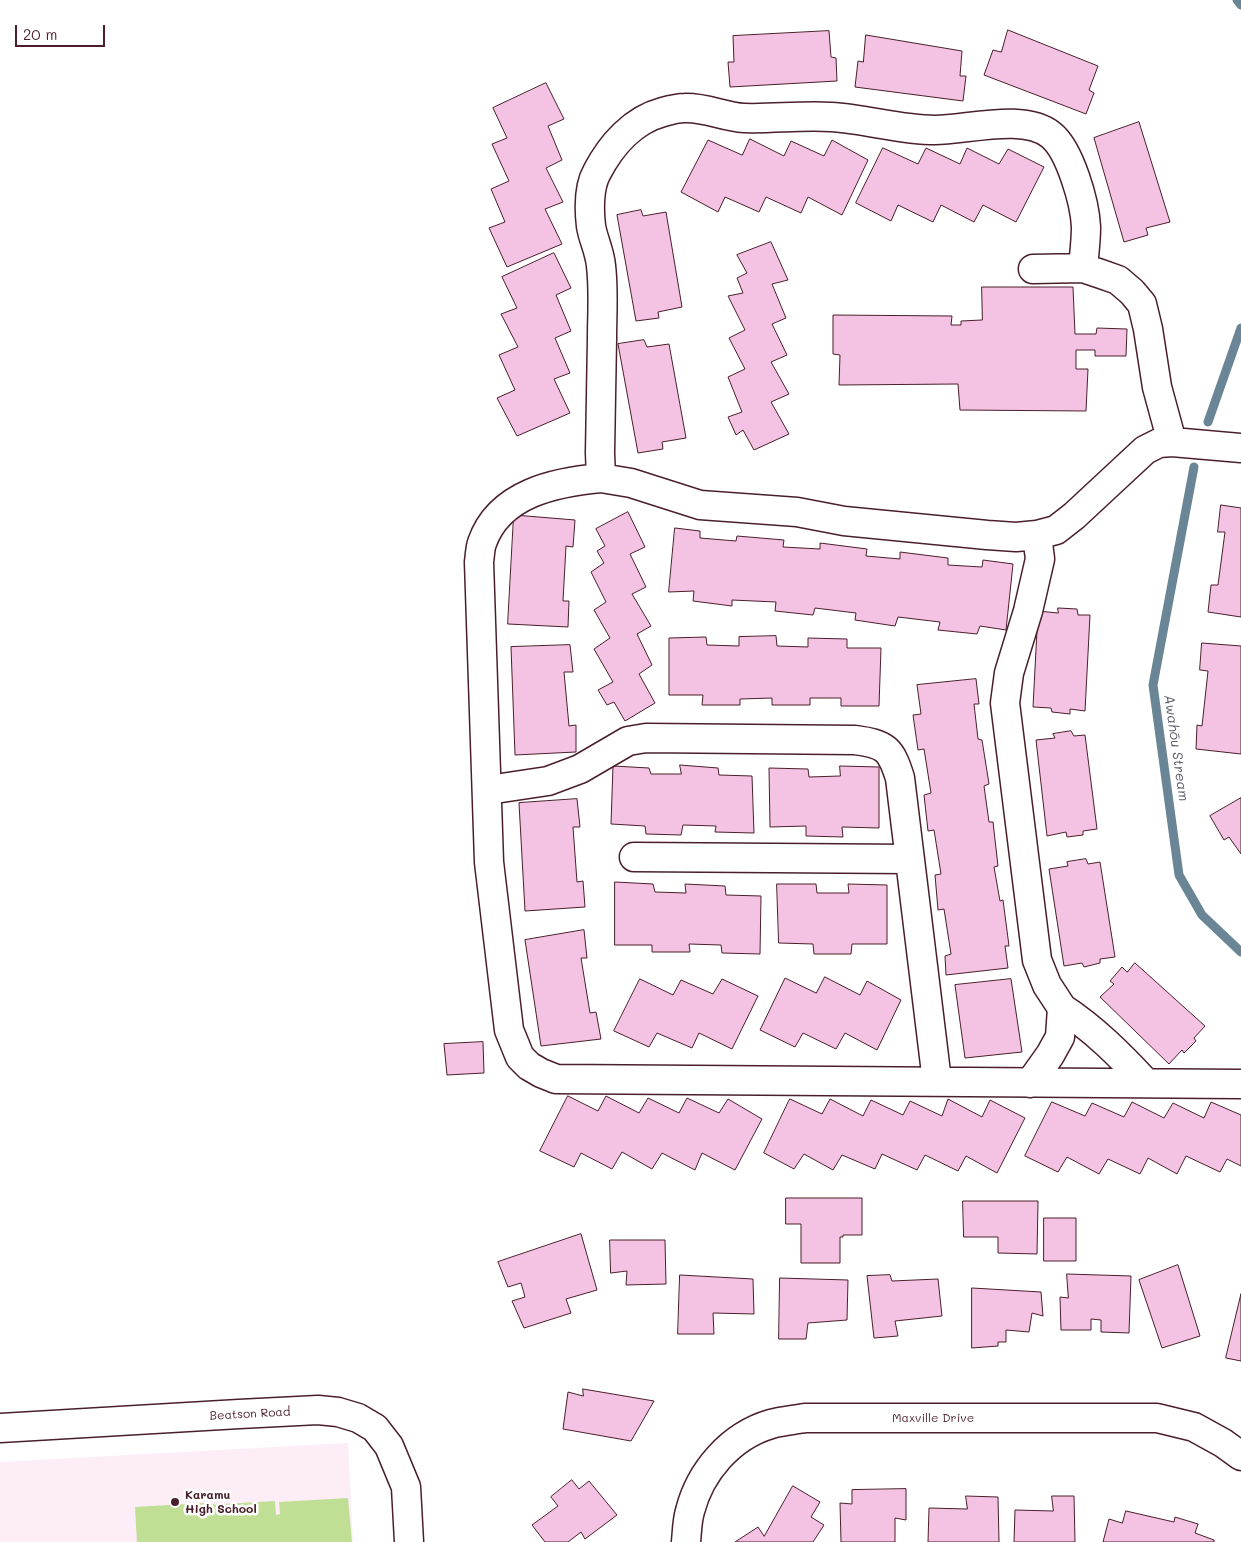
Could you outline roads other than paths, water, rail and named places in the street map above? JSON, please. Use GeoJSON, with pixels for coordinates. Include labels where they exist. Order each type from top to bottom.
{"type":"FeatureCollection","features":[{"type":"Feature","properties":{"kind":"street"},"geometry":{"type":"LineString","coordinates":[[601,478],[603,304],[601,264],[591,226],[591,196],[595,175],[606,155],[619,138],[638,123],[660,113],[685,108],[704,109],[740,118],[774,119],[829,116],[860,119],[904,128],[935,130],[1011,123],[1035,127],[1049,133],[1061,144],[1078,186],[1086,226],[1083,268]]}},
{"type":"Feature","properties":{"kind":"street"},"geometry":{"type":"LineString","coordinates":[[1033,269],[1083,268],[1118,280],[1142,304],[1157,387],[1172,442]]}},
{"type":"Feature","properties":{"kind":"street"},"geometry":{"type":"LineString","coordinates":[[1241,448],[1172,442],[1158,443],[1145,450],[1074,516],[1056,530],[1037,535],[1016,537],[987,536],[844,521],[797,512],[700,505],[631,483],[601,478],[578,480],[530,492],[500,514],[489,527],[482,544],[479,562],[489,862],[509,1030],[520,1057],[529,1066],[556,1079],[937,1080],[1030,1083],[1241,1084]]}},
{"type":"Feature","properties":{"kind":"street"},"geometry":{"type":"LineString","coordinates":[[1037,535],[1040,559],[1028,611],[1009,673],[1005,703],[1037,960],[1047,985],[1062,1008],[1086,1024],[1119,1053],[1146,1083]]}},
{"type":"Feature","properties":{"kind":"street"},"geometry":{"type":"LineString","coordinates":[[488,790],[548,781],[580,769],[628,741],[646,738],[855,740],[876,743],[885,748],[895,762],[900,778],[937,1080]]}},
{"type":"Feature","properties":{"kind":"street"},"geometry":{"type":"LineString","coordinates":[[634,857],[909,860]]}},
{"type":"Feature","properties":{"kind":"street"},"geometry":{"type":"LineString","coordinates":[[1030,1083],[1050,1056],[1060,1037],[1062,1008]]}},
{"type":"Feature","properties":{"kind":"street","name":"Beatson Road"},"geometry":{"type":"LineString","coordinates":[[0,1428],[318,1410],[338,1412],[358,1418],[375,1428],[389,1446],[406,1487],[409,1542]]}},
{"type":"Feature","properties":{"kind":"street","name":"Maxville Drive"},"geometry":{"type":"LineString","coordinates":[[686,1542],[689,1512],[699,1485],[714,1462],[739,1439],[770,1424],[805,1418],[1157,1418],[1194,1427],[1223,1443],[1241,1456]]}},
{"type":"Feature","properties":{"kind":"waterway"},"geometry":{"type":"LineString","coordinates":[[1237,0],[1241,5]]}},
{"type":"Feature","properties":{"kind":"waterway"},"geometry":{"type":"LineString","coordinates":[[1208,422],[1241,328]]}},
{"type":"Feature","properties":{"kind":"waterway","name":"Awahōu Stream"},"geometry":{"type":"LineString","coordinates":[[1194,467],[1153,685],[1179,875],[1202,915],[1241,952]]}},
{"type":"Feature","properties":{"kind":"place","name":"Karamu High School"},"geometry":{"type":"Point","coordinates":[175,1502]}}]}
